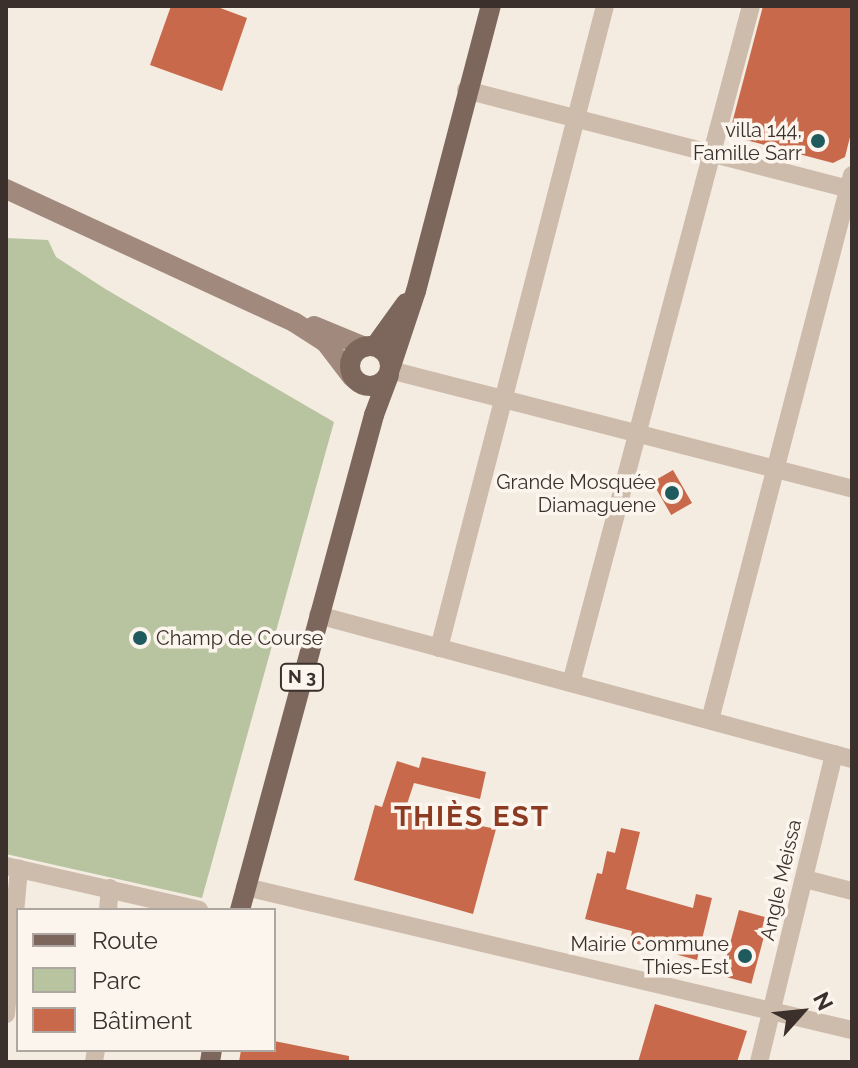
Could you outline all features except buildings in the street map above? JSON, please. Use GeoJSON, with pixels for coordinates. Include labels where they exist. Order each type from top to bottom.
{"type":"FeatureCollection","features":[{"type":"Feature","properties":{"kind":"main road","name":"N 3"},"geometry":{"type":"LineString","coordinates":[[240,908],[366,444],[416,291],[466,90],[491,6]]}},
{"type":"Feature","properties":{"kind":"main road"},"geometry":{"type":"LineString","coordinates":[[6,189],[294,322],[370,346],[386,354],[390,370],[378,386],[354,379],[326,343],[294,322]]}},
{"type":"Feature","properties":{"kind":"main road","name":"N 3"},"geometry":{"type":"LineString","coordinates":[[370,346],[416,291]]}},
{"type":"Feature","properties":{"kind":"main road"},"geometry":{"type":"LineString","coordinates":[[354,379],[350,362],[370,346]]}},
{"type":"Feature","properties":{"kind":"main road","name":"N 3"},"geometry":{"type":"LineString","coordinates":[[354,379],[366,444]]}},
{"type":"Feature","properties":{"kind":"street"},"geometry":{"type":"LineString","coordinates":[[439,648],[605,6]]}},
{"type":"Feature","properties":{"kind":"street"},"geometry":{"type":"LineString","coordinates":[[571,683],[751,6]]}},
{"type":"Feature","properties":{"kind":"street"},"geometry":{"type":"LineString","coordinates":[[466,90],[712,154],[851,185],[710,720]]}},
{"type":"Feature","properties":{"kind":"street"},"geometry":{"type":"LineString","coordinates":[[390,370],[852,489]]}},
{"type":"Feature","properties":{"kind":"street"},"geometry":{"type":"LineString","coordinates":[[318,615],[843,756]]}},
{"type":"Feature","properties":{"kind":"street","name":"Angle Meissa"},"geometry":{"type":"LineString","coordinates":[[759,1062],[805,879],[843,756]]}},
{"type":"Feature","properties":{"kind":"street"},"geometry":{"type":"LineString","coordinates":[[6,1014],[12,867],[191,908]]}},
{"type":"Feature","properties":{"kind":"street"},"geometry":{"type":"LineString","coordinates":[[805,879],[852,891]]}},
{"type":"Feature","properties":{"kind":"street"},"geometry":{"type":"LineString","coordinates":[[245,887],[852,1030]]}},
{"type":"Feature","properties":{"kind":"street"},"geometry":{"type":"LineString","coordinates":[[108,908],[110,888]]}},
{"type":"Feature","properties":{"kind":"green space","name":"Champ de Course"},"geometry":{"type":"Polygon","coordinates":[[[6,238],[48,240],[56,257],[107,290],[334,422],[202,898],[6,854],[6,238]]]}},
{"type":"Feature","properties":{"kind":"place","name":"villa 144, Famille Sarr"},"geometry":{"type":"Point","coordinates":[818,141]}},
{"type":"Feature","properties":{"kind":"place","name":"Grande Mosquée Diamaguene"},"geometry":{"type":"Point","coordinates":[672,493]}},
{"type":"Feature","properties":{"kind":"place","name":"Champ de Course"},"geometry":{"type":"Point","coordinates":[140,638]}},
{"type":"Feature","properties":{"kind":"place","name":"Mairie Commune Thies-Est"},"geometry":{"type":"Point","coordinates":[745,956]}},
{"type":"Feature","properties":{"kind":"district","name":"THIÈS EST"},"geometry":{"type":"Point","coordinates":[472,817]}}]}
